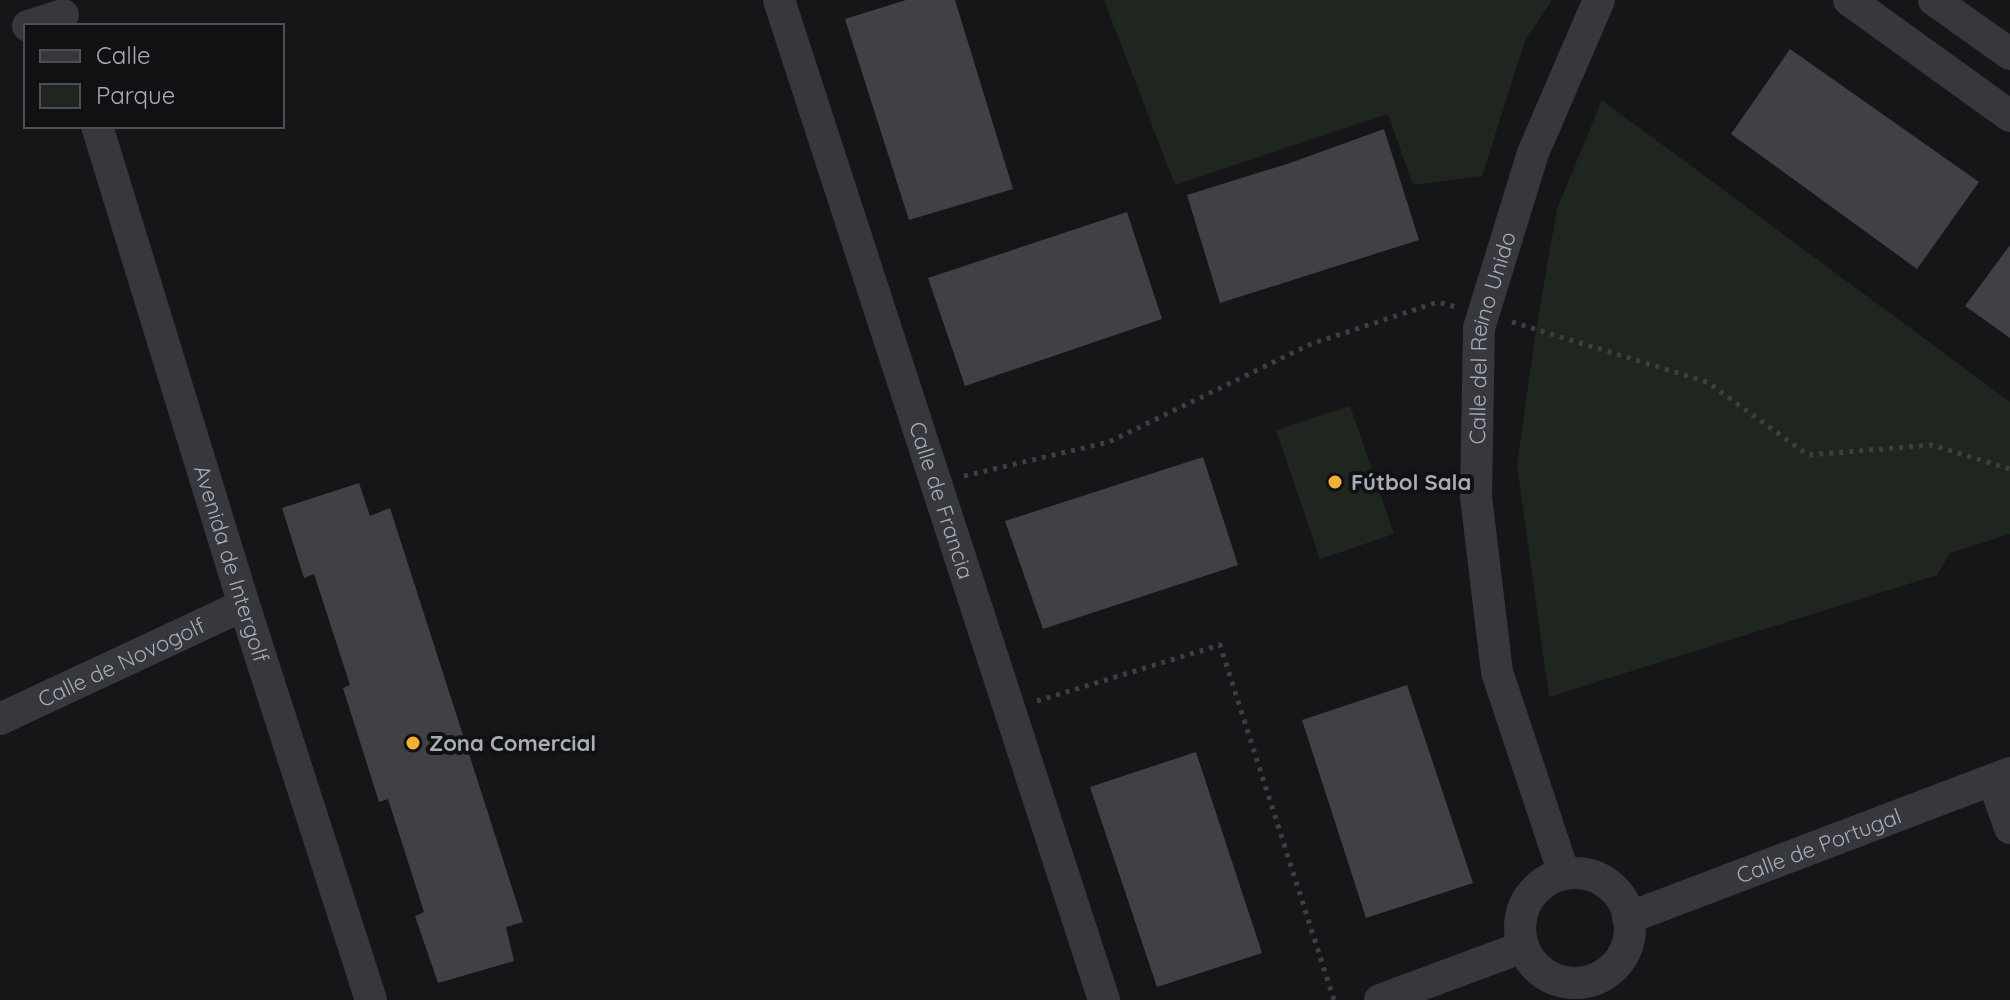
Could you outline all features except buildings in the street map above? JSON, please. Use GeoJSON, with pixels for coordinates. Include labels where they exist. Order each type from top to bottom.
{"type":"FeatureCollection","features":[{"type":"Feature","properties":{"kind":"street","name":"Calle de Francia"},"geometry":{"type":"LineString","coordinates":[[779,0],[1104,1000]]}},
{"type":"Feature","properties":{"kind":"street","name":"Calle del Reino Unido"},"geometry":{"type":"LineString","coordinates":[[1564,874],[1497,672],[1476,497],[1479,328],[1533,153],[1599,0]]}},
{"type":"Feature","properties":{"kind":"street"},"geometry":{"type":"LineString","coordinates":[[1849,0],[2010,116]]}},
{"type":"Feature","properties":{"kind":"street"},"geometry":{"type":"LineString","coordinates":[[1934,0],[2010,54]]}},
{"type":"Feature","properties":{"kind":"street"},"geometry":{"type":"LineString","coordinates":[[33,24],[62,14]]}},
{"type":"Feature","properties":{"kind":"street"},"geometry":{"type":"LineString","coordinates":[[0,35],[24,27]]}},
{"type":"Feature","properties":{"kind":"street","name":"Avenida de Intergolf"},"geometry":{"type":"LineString","coordinates":[[98,128],[244,605],[371,1000]]}},
{"type":"Feature","properties":{"kind":"street","name":"Calle de Novogolf"},"geometry":{"type":"LineString","coordinates":[[0,719],[244,605]]}},
{"type":"Feature","properties":{"kind":"street"},"geometry":{"type":"LineString","coordinates":[[2001,777],[2010,828]]}},
{"type":"Feature","properties":{"kind":"street","name":"Calle de Portugal"},"geometry":{"type":"LineString","coordinates":[[1628,918],[2001,777]]}},
{"type":"Feature","properties":{"kind":"street"},"geometry":{"type":"LineString","coordinates":[[1564,874],[1583,874],[1610,886],[1622,901],[1628,918],[1629,937],[1623,955],[1601,989],[1560,981],[1543,973],[1532,963],[1523,947],[1520,927],[1524,908],[1534,891],[1564,874]]}},
{"type":"Feature","properties":{"kind":"street"},"geometry":{"type":"LineString","coordinates":[[1380,1000],[1523,947]]}},
{"type":"Feature","properties":{"kind":"path"},"geometry":{"type":"LineString","coordinates":[[1010,710],[1220,645],[1334,1000]]}},
{"type":"Feature","properties":{"kind":"green space"},"geometry":{"type":"Polygon","coordinates":[[[1104,0],[1552,0],[1525,41],[1482,176],[1413,185],[1388,114],[1175,185],[1104,0]]]}},
{"type":"Feature","properties":{"kind":"green space"},"geometry":{"type":"Polygon","coordinates":[[[1602,100],[2010,402],[2010,534],[1950,553],[1937,575],[1549,697],[1517,465],[1557,209],[1602,100]]]}},
{"type":"Feature","properties":{"kind":"green space","name":"Fútbol Sala"},"geometry":{"type":"Polygon","coordinates":[[[1350,406],[1394,534],[1320,559],[1276,430],[1350,406]]]}},
{"type":"Feature","properties":{"kind":"place","name":"Fútbol Sala"},"geometry":{"type":"Point","coordinates":[1335,482]}},
{"type":"Feature","properties":{"kind":"place","name":"Zona Comercial"},"geometry":{"type":"Point","coordinates":[413,743]}}]}
